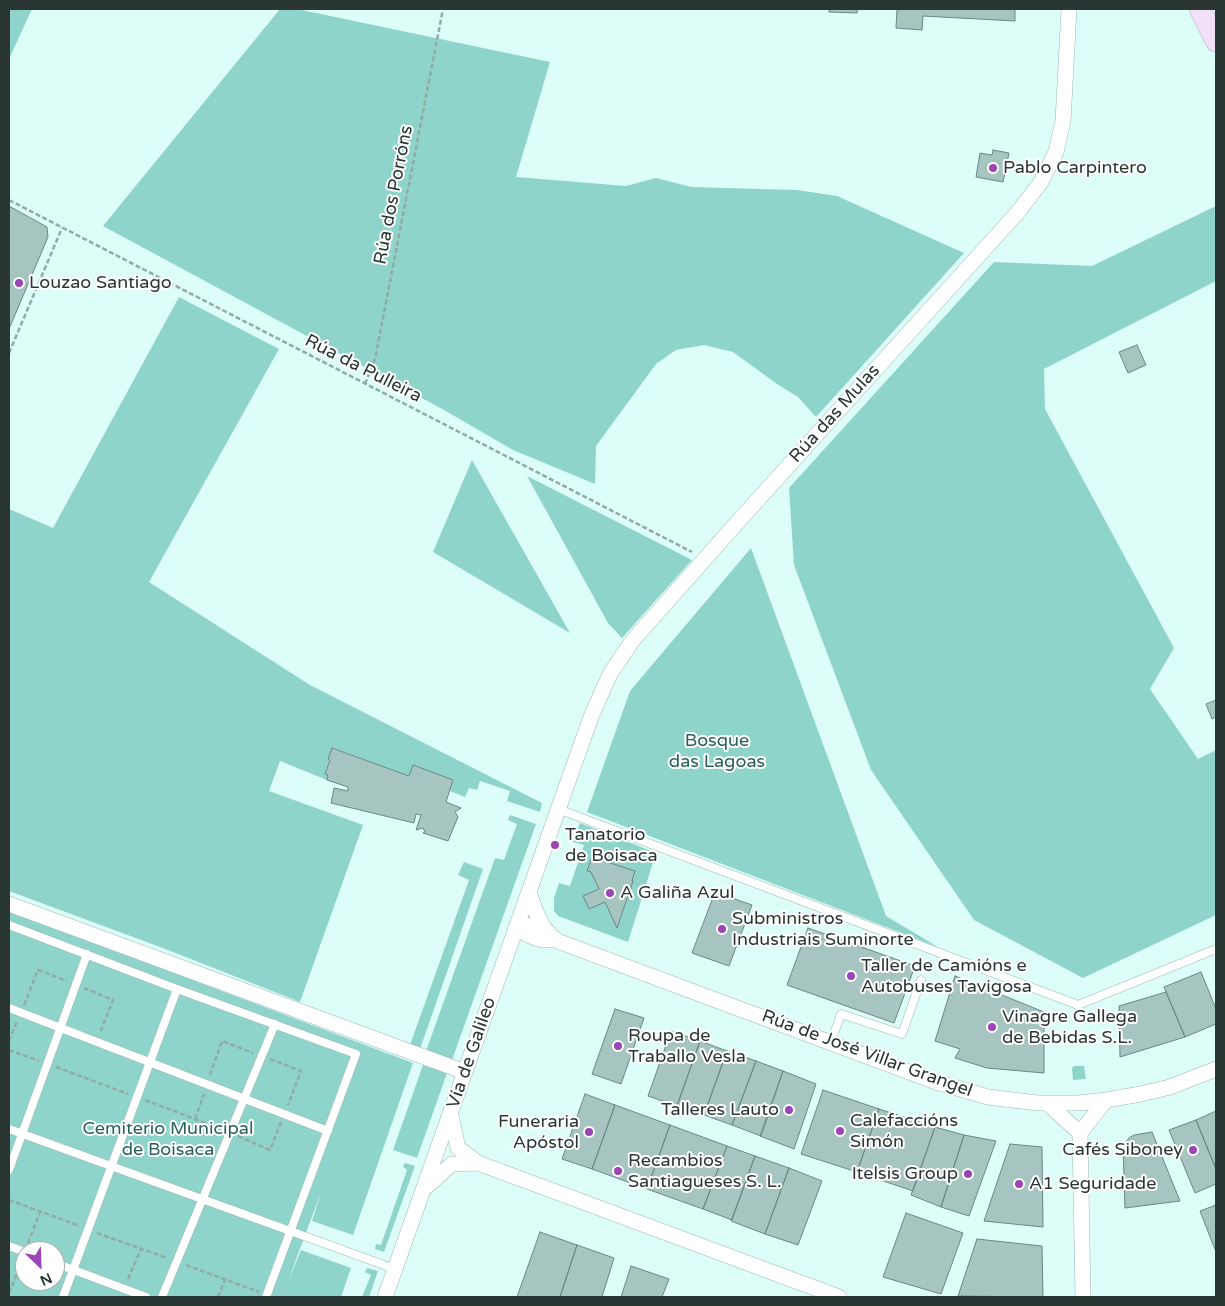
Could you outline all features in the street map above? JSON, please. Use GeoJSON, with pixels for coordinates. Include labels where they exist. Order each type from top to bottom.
{"type":"FeatureCollection","features":[{"type":"Feature","properties":{"kind":"main road"},"geometry":{"type":"LineString","coordinates":[[1200,9],[1216,41]]}},
{"type":"Feature","properties":{"kind":"street","name":"Rúa das Mulas"},"geometry":{"type":"LineString","coordinates":[[558,809],[591,717],[610,674],[634,640],[1018,212],[1042,182],[1056,152],[1063,121],[1069,9]]}},
{"type":"Feature","properties":{"kind":"street","name":"Vía de Galileo"},"geometry":{"type":"LineString","coordinates":[[385,1297],[558,809]]}},
{"type":"Feature","properties":{"kind":"street"},"geometry":{"type":"LineString","coordinates":[[529,892],[539,919],[555,940]]}},
{"type":"Feature","properties":{"kind":"street"},"geometry":{"type":"LineString","coordinates":[[9,904],[464,1072]]}},
{"type":"Feature","properties":{"kind":"street","name":"Rúa de José Villar Grangel"},"geometry":{"type":"LineString","coordinates":[[517,925],[535,926],[555,940],[962,1090],[1012,1100],[1047,1104],[1079,1103],[1141,1094],[1170,1087],[1216,1069]]}},
{"type":"Feature","properties":{"kind":"street","name":"Rúa de José Villar Grangel"},"geometry":{"type":"LineString","coordinates":[[506,956],[528,943],[555,940]]}},
{"type":"Feature","properties":{"kind":"street"},"geometry":{"type":"LineString","coordinates":[[1080,1128],[1106,1100]]}},
{"type":"Feature","properties":{"kind":"street"},"geometry":{"type":"LineString","coordinates":[[1079,1103],[1083,1297]]}},
{"type":"Feature","properties":{"kind":"street"},"geometry":{"type":"LineString","coordinates":[[1047,1104],[1080,1128]]}},
{"type":"Feature","properties":{"kind":"street"},"geometry":{"type":"LineString","coordinates":[[424,1189],[456,1159],[458,1148],[451,1112]]}},
{"type":"Feature","properties":{"kind":"street"},"geometry":{"type":"LineString","coordinates":[[442,1138],[450,1141],[478,1163],[839,1297]]}},
{"type":"Feature","properties":{"kind":"street"},"geometry":{"type":"LineString","coordinates":[[434,1162],[452,1164],[478,1163]]}},
{"type":"Feature","properties":{"kind":"lane"},"geometry":{"type":"LineString","coordinates":[[558,809],[1078,1005],[1216,949]]}},
{"type":"Feature","properties":{"kind":"lane"},"geometry":{"type":"LineString","coordinates":[[9,925],[356,1054],[266,1296]]}},
{"type":"Feature","properties":{"kind":"lane"},"geometry":{"type":"LineString","coordinates":[[9,1170],[88,954]]}},
{"type":"Feature","properties":{"kind":"lane"},"geometry":{"type":"LineString","coordinates":[[832,1042],[842,1014],[902,1034],[921,980]]}},
{"type":"Feature","properties":{"kind":"lane"},"geometry":{"type":"LineString","coordinates":[[63,1297],[177,989]]}},
{"type":"Feature","properties":{"kind":"lane"},"geometry":{"type":"LineString","coordinates":[[9,1008],[328,1131]]}},
{"type":"Feature","properties":{"kind":"lane"},"geometry":{"type":"LineString","coordinates":[[162,1297],[275,1024]]}},
{"type":"Feature","properties":{"kind":"lane"},"geometry":{"type":"LineString","coordinates":[[9,1129],[396,1269]]}},
{"type":"Feature","properties":{"kind":"lane"},"geometry":{"type":"LineString","coordinates":[[65,1267],[146,1297]]}},
{"type":"Feature","properties":{"kind":"path","name":"Rúa dos Porróns"},"geometry":{"type":"LineString","coordinates":[[365,384],[375,359],[443,9]]}},
{"type":"Feature","properties":{"kind":"path","name":"Rúa da Pulleira"},"geometry":{"type":"LineString","coordinates":[[9,200],[706,559]]}},
{"type":"Feature","properties":{"kind":"path"},"geometry":{"type":"LineString","coordinates":[[9,353],[62,228]]}},
{"type":"Feature","properties":{"kind":"path"},"geometry":{"type":"LineString","coordinates":[[9,1050],[195,1119]]}},
{"type":"Feature","properties":{"kind":"path"},"geometry":{"type":"LineString","coordinates":[[9,1200],[266,1296]]}},
{"type":"Feature","properties":{"kind":"path"},"geometry":{"type":"LineString","coordinates":[[29,1241],[40,1212]]}},
{"type":"Feature","properties":{"kind":"path"},"geometry":{"type":"LineString","coordinates":[[124,1289],[141,1248]]}},
{"type":"Feature","properties":{"kind":"path"},"geometry":{"type":"LineString","coordinates":[[9,1293],[15,1278]]}},
{"type":"Feature","properties":{"kind":"path"},"geometry":{"type":"LineString","coordinates":[[218,1297],[225,1280]]}},
{"type":"Feature","properties":{"kind":"green space"},"geometry":{"type":"Polygon","coordinates":[[[9,9],[32,9],[9,59],[9,9]]]}},
{"type":"Feature","properties":{"kind":"green space"},"geometry":{"type":"Polygon","coordinates":[[[280,9],[297,9],[550,62],[516,177],[626,186],[656,178],[691,187],[797,190],[837,196],[964,253],[816,417],[798,397],[733,352],[704,345],[676,350],[656,364],[596,446],[595,484],[513,450],[444,410],[103,226],[280,9]]]}},
{"type":"Feature","properties":{"kind":"green space"},"geometry":{"type":"Polygon","coordinates":[[[1216,206],[1216,281],[1044,369],[1045,409],[1174,648],[1150,689],[1198,759],[1216,750],[1216,915],[1083,978],[974,920],[871,770],[794,565],[789,488],[994,262],[1092,266],[1216,206]]]}},
{"type":"Feature","properties":{"kind":"green space"},"geometry":{"type":"Polygon","coordinates":[[[179,297],[279,349],[149,582],[310,685],[542,803],[540,812],[507,801],[510,791],[480,781],[477,790],[469,788],[465,797],[450,791],[453,780],[413,766],[409,776],[333,748],[325,773],[328,775],[327,780],[280,761],[269,791],[363,825],[300,1002],[168,950],[9,891],[9,509],[53,528],[179,297]]]}},
{"type":"Feature","properties":{"kind":"green space"},"geometry":{"type":"Polygon","coordinates":[[[472,460],[570,633],[433,552],[472,460]]]}},
{"type":"Feature","properties":{"kind":"green space"},"geometry":{"type":"Polygon","coordinates":[[[527,476],[692,560],[622,638],[608,623],[527,476]]]}},
{"type":"Feature","properties":{"kind":"green space","name":"Bosque das Lagoas"},"geometry":{"type":"Polygon","coordinates":[[[751,548],[886,916],[938,947],[587,812],[630,691],[751,548]]]}},
{"type":"Feature","properties":{"kind":"green space"},"geometry":{"type":"Polygon","coordinates":[[[510,815],[536,824],[452,1060],[426,1051],[495,858],[504,860],[517,824],[508,820],[510,815]]]}},
{"type":"Feature","properties":{"kind":"green space"},"geometry":{"type":"Polygon","coordinates":[[[580,823],[656,853],[628,942],[558,916],[554,911],[554,898],[559,883],[570,886],[584,845],[573,842],[580,823]]]}},
{"type":"Feature","properties":{"kind":"green space"},"geometry":{"type":"Polygon","coordinates":[[[464,862],[483,869],[420,1049],[410,1045],[469,880],[458,875],[464,862]]]}},
{"type":"Feature","properties":{"kind":"green space","name":"Cemiterio Municipal de Boisaca"},"geometry":{"type":"Polygon","coordinates":[[[9,911],[413,1063],[353,1235],[312,1221],[321,1192],[287,1284],[301,1250],[351,1268],[341,1297],[9,1297],[9,911]]]}},
{"type":"Feature","properties":{"kind":"green space"},"geometry":{"type":"Polygon","coordinates":[[[423,1065],[447,1073],[417,1158],[393,1150],[423,1065]]]}},
{"type":"Feature","properties":{"kind":"green space"},"geometry":{"type":"Polygon","coordinates":[[[1074,1066],[1084,1066],[1086,1079],[1073,1080],[1072,1068],[1074,1066]]]}},
{"type":"Feature","properties":{"kind":"green space"},"geometry":{"type":"Polygon","coordinates":[[[405,1163],[415,1166],[384,1252],[375,1249],[376,1244],[381,1245],[407,1170],[403,1167],[405,1163]]]}},
{"type":"Feature","properties":{"kind":"green space"},"geometry":{"type":"Polygon","coordinates":[[[367,1268],[378,1271],[369,1297],[362,1297],[371,1275],[365,1272],[367,1268]]]}},
{"type":"Feature","properties":{"kind":"building"},"geometry":{"type":"Polygon","coordinates":[[[829,9],[858,9],[857,13],[829,12],[829,9]]]}},
{"type":"Feature","properties":{"kind":"building"},"geometry":{"type":"Polygon","coordinates":[[[897,9],[1015,9],[1015,21],[923,16],[922,30],[896,28],[897,9]]]}},
{"type":"Feature","properties":{"kind":"building"},"geometry":{"type":"Polygon","coordinates":[[[993,150],[1009,153],[1003,182],[976,177],[980,153],[992,155],[993,150]]]}},
{"type":"Feature","properties":{"kind":"building","name":"Louzao Santiago"},"geometry":{"type":"Polygon","coordinates":[[[9,206],[47,227],[48,237],[9,329],[9,206]]]}},
{"type":"Feature","properties":{"kind":"building"},"geometry":{"type":"Polygon","coordinates":[[[1137,345],[1146,365],[1128,373],[1119,352],[1137,345]]]}},
{"type":"Feature","properties":{"kind":"building"},"geometry":{"type":"Polygon","coordinates":[[[1216,700],[1216,717],[1212,719],[1206,704],[1216,700]]]}},
{"type":"Feature","properties":{"kind":"building"},"geometry":{"type":"Polygon","coordinates":[[[332,748],[409,776],[413,765],[453,780],[446,802],[461,808],[455,812],[458,817],[448,841],[423,833],[425,832],[423,828],[416,830],[421,815],[416,814],[414,823],[331,803],[334,788],[348,791],[348,787],[327,780],[328,775],[325,774],[332,748]]]}},
{"type":"Feature","properties":{"kind":"building","name":"A Galiña Azul"},"geometry":{"type":"Polygon","coordinates":[[[592,857],[635,871],[617,928],[605,902],[589,909],[583,896],[599,889],[591,872],[587,871],[592,857]]]}},
{"type":"Feature","properties":{"kind":"building","name":"Subministros Industriais Suminorte"},"geometry":{"type":"Polygon","coordinates":[[[715,892],[752,905],[729,966],[692,953],[715,892]]]}},
{"type":"Feature","properties":{"kind":"building","name":"Taller de Camións e Autobuses Tavigosa"},"geometry":{"type":"Polygon","coordinates":[[[808,928],[915,966],[894,1023],[787,985],[808,928]]]}},
{"type":"Feature","properties":{"kind":"building"},"geometry":{"type":"Polygon","coordinates":[[[1201,972],[1216,1009],[1216,1024],[1185,1037],[1164,987],[1201,972]]]}},
{"type":"Feature","properties":{"kind":"building","name":"Vinagre Gallega de Bebidas S.L."},"geometry":{"type":"Polygon","coordinates":[[[955,976],[1044,1012],[1044,1073],[987,1068],[955,1058],[960,1049],[935,1041],[955,976]]]}},
{"type":"Feature","properties":{"kind":"building"},"geometry":{"type":"Polygon","coordinates":[[[1166,992],[1185,1037],[1120,1057],[1119,1006],[1166,992]]]}},
{"type":"Feature","properties":{"kind":"building","name":"Roupa de Traballo Vesla"},"geometry":{"type":"Polygon","coordinates":[[[615,1009],[644,1018],[621,1084],[592,1074],[615,1009]]]}},
{"type":"Feature","properties":{"kind":"building"},"geometry":{"type":"Polygon","coordinates":[[[671,1031],[700,1041],[677,1106],[648,1096],[671,1031]]]}},
{"type":"Feature","properties":{"kind":"building"},"geometry":{"type":"Polygon","coordinates":[[[700,1041],[727,1051],[704,1115],[677,1106],[700,1041]]]}},
{"type":"Feature","properties":{"kind":"building"},"geometry":{"type":"Polygon","coordinates":[[[727,1051],[756,1061],[732,1125],[704,1115],[727,1051]]]}},
{"type":"Feature","properties":{"kind":"building"},"geometry":{"type":"Polygon","coordinates":[[[756,1061],[783,1071],[761,1136],[732,1125],[756,1061]]]}},
{"type":"Feature","properties":{"kind":"building","name":"Talleres Lauto"},"geometry":{"type":"Polygon","coordinates":[[[783,1071],[816,1084],[794,1149],[760,1136],[783,1071]]]}},
{"type":"Feature","properties":{"kind":"building","name":"Calefaccións Simón"},"geometry":{"type":"Polygon","coordinates":[[[823,1090],[879,1109],[857,1172],[801,1154],[823,1090]]]}},
{"type":"Feature","properties":{"kind":"building","name":"Funeraria Apóstol"},"geometry":{"type":"Polygon","coordinates":[[[585,1094],[615,1105],[592,1169],[562,1159],[585,1094]]]}},
{"type":"Feature","properties":{"kind":"building"},"geometry":{"type":"Polygon","coordinates":[[[615,1105],[670,1125],[647,1189],[592,1169],[615,1105]]]}},
{"type":"Feature","properties":{"kind":"building"},"geometry":{"type":"Polygon","coordinates":[[[879,1109],[935,1127],[913,1191],[857,1172],[879,1109]]]}},
{"type":"Feature","properties":{"kind":"building"},"geometry":{"type":"Polygon","coordinates":[[[1216,1111],[1216,1169],[1196,1120],[1216,1111]]]}},
{"type":"Feature","properties":{"kind":"building","name":"Cafés Siboney"},"geometry":{"type":"Polygon","coordinates":[[[1196,1120],[1216,1169],[1216,1184],[1195,1193],[1169,1130],[1196,1120]]]}},
{"type":"Feature","properties":{"kind":"building"},"geometry":{"type":"Polygon","coordinates":[[[670,1125],[727,1146],[703,1209],[647,1189],[670,1125]]]}},
{"type":"Feature","properties":{"kind":"building"},"geometry":{"type":"Polygon","coordinates":[[[935,1127],[964,1135],[941,1207],[911,1195],[935,1127]]]}},
{"type":"Feature","properties":{"kind":"building"},"geometry":{"type":"Polygon","coordinates":[[[1152,1132],[1180,1201],[1125,1208],[1123,1146],[1134,1135],[1152,1132]]]}},
{"type":"Feature","properties":{"kind":"building","name":"Itelsis Group"},"geometry":{"type":"Polygon","coordinates":[[[964,1135],[996,1141],[969,1216],[941,1207],[964,1135]]]}},
{"type":"Feature","properties":{"kind":"building","name":"A1 Seguridade"},"geometry":{"type":"Polygon","coordinates":[[[1010,1144],[1042,1147],[1043,1227],[984,1221],[1010,1144]]]}},
{"type":"Feature","properties":{"kind":"building"},"geometry":{"type":"Polygon","coordinates":[[[727,1146],[755,1156],[732,1220],[703,1209],[727,1146]]]}},
{"type":"Feature","properties":{"kind":"building"},"geometry":{"type":"Polygon","coordinates":[[[755,1156],[789,1168],[765,1234],[731,1221],[755,1156]]]}},
{"type":"Feature","properties":{"kind":"building"},"geometry":{"type":"Polygon","coordinates":[[[789,1168],[822,1181],[798,1245],[765,1234],[789,1168]]]}},
{"type":"Feature","properties":{"kind":"building"},"geometry":{"type":"Polygon","coordinates":[[[1216,1205],[1216,1252],[1200,1211],[1216,1205]]]}},
{"type":"Feature","properties":{"kind":"building"},"geometry":{"type":"Polygon","coordinates":[[[906,1213],[963,1233],[941,1294],[883,1277],[906,1213]]]}},
{"type":"Feature","properties":{"kind":"building"},"geometry":{"type":"Polygon","coordinates":[[[540,1232],[577,1245],[560,1297],[517,1297],[540,1232]]]}},
{"type":"Feature","properties":{"kind":"building"},"geometry":{"type":"Polygon","coordinates":[[[977,1239],[1042,1246],[1043,1297],[958,1296],[977,1239]]]}},
{"type":"Feature","properties":{"kind":"building"},"geometry":{"type":"Polygon","coordinates":[[[577,1245],[614,1258],[602,1297],[560,1297],[577,1245]]]}},
{"type":"Feature","properties":{"kind":"building"},"geometry":{"type":"Polygon","coordinates":[[[631,1266],[669,1279],[662,1297],[621,1297],[631,1266]]]}},
{"type":"Feature","properties":{"kind":"place","name":"Pablo Carpintero"},"geometry":{"type":"Point","coordinates":[993,168]}},
{"type":"Feature","properties":{"kind":"place","name":"Louzao Santiago"},"geometry":{"type":"Point","coordinates":[19,283]}},
{"type":"Feature","properties":{"kind":"place","name":"Tanatorio de Boisaca"},"geometry":{"type":"Point","coordinates":[555,845]}},
{"type":"Feature","properties":{"kind":"place","name":"A Galiña Azul"},"geometry":{"type":"Point","coordinates":[610,893]}},
{"type":"Feature","properties":{"kind":"place","name":"Subministros Industriais Suminorte"},"geometry":{"type":"Point","coordinates":[722,929]}},
{"type":"Feature","properties":{"kind":"place","name":"Taller de Camións e Autobuses Tavigosa"},"geometry":{"type":"Point","coordinates":[851,976]}},
{"type":"Feature","properties":{"kind":"place","name":"Vinagre Gallega de Bebidas S.L."},"geometry":{"type":"Point","coordinates":[992,1027]}},
{"type":"Feature","properties":{"kind":"place","name":"Roupa de Traballo Vesla"},"geometry":{"type":"Point","coordinates":[618,1046]}},
{"type":"Feature","properties":{"kind":"place","name":"Talleres Lauto"},"geometry":{"type":"Point","coordinates":[789,1110]}},
{"type":"Feature","properties":{"kind":"place","name":"Calefaccións Simón"},"geometry":{"type":"Point","coordinates":[840,1131]}},
{"type":"Feature","properties":{"kind":"place","name":"Funeraria Apóstol"},"geometry":{"type":"Point","coordinates":[589,1132]}},
{"type":"Feature","properties":{"kind":"place","name":"Cafés Siboney"},"geometry":{"type":"Point","coordinates":[1193,1150]}},
{"type":"Feature","properties":{"kind":"place","name":"Recambios Santiagueses S. L."},"geometry":{"type":"Point","coordinates":[618,1171]}},
{"type":"Feature","properties":{"kind":"place","name":"Itelsis Group"},"geometry":{"type":"Point","coordinates":[968,1174]}},
{"type":"Feature","properties":{"kind":"place","name":"A1 Seguridade"},"geometry":{"type":"Point","coordinates":[1019,1184]}}]}
